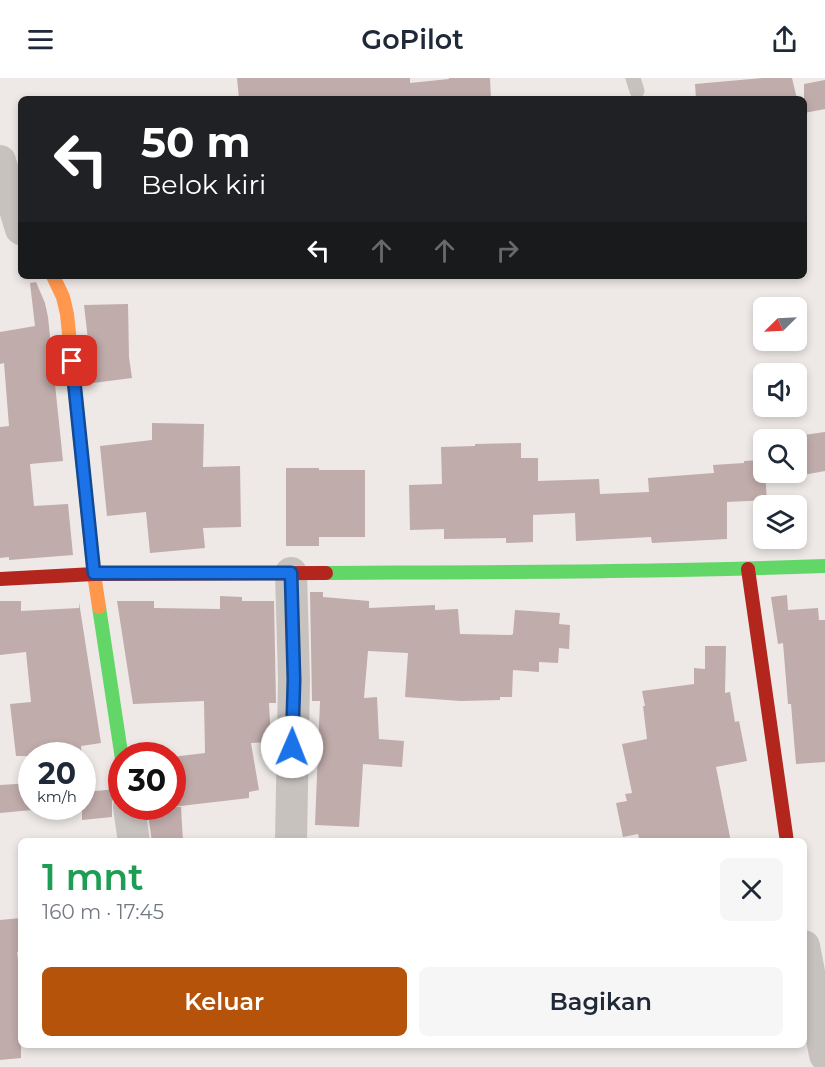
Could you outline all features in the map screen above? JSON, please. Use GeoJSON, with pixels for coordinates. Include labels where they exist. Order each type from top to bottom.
{"type":"FeatureCollection","features":[{"type":"Feature","properties":{"kind":"street"},"geometry":{"type":"LineString","coordinates":[[0,161],[18,219]]}},
{"type":"Feature","properties":{"kind":"street"},"geometry":{"type":"LineString","coordinates":[[55,279],[67,314],[94,573],[119,742]]}},
{"type":"Feature","properties":{"kind":"street"},"geometry":{"type":"LineString","coordinates":[[0,579],[94,573],[544,572],[825,566]]}},
{"type":"Feature","properties":{"kind":"street"},"geometry":{"type":"LineString","coordinates":[[748,569],[786,838]]}},
{"type":"Feature","properties":{"kind":"street"},"geometry":{"type":"LineString","coordinates":[[291,573],[294,680],[291,838]]}},
{"type":"Feature","properties":{"kind":"street"},"geometry":{"type":"LineString","coordinates":[[131,820],[133,838]]}},
{"type":"Feature","properties":{"kind":"street"},"geometry":{"type":"LineString","coordinates":[[807,962],[823,1047]]}},
{"type":"Feature","properties":{"kind":"building"},"geometry":{"type":"Polygon","coordinates":[[[237,78],[410,78],[410,83],[449,78],[490,78],[491,96],[239,96],[237,78]]]}},
{"type":"Feature","properties":{"kind":"building"},"geometry":{"type":"Polygon","coordinates":[[[792,78],[796,96],[696,96],[695,84],[792,78]]]}},
{"type":"Feature","properties":{"kind":"building"},"geometry":{"type":"Polygon","coordinates":[[[825,80],[825,109],[807,112],[804,84],[825,80]]]}},
{"type":"Feature","properties":{"kind":"building"},"geometry":{"type":"Polygon","coordinates":[[[36,282],[48,317],[63,461],[30,464],[34,506],[68,504],[73,555],[9,560],[9,557],[0,558],[0,427],[9,426],[4,363],[0,364],[0,332],[35,326],[30,283],[36,282]]]}},
{"type":"Feature","properties":{"kind":"building"},"geometry":{"type":"Polygon","coordinates":[[[128,304],[129,357],[132,378],[93,383],[84,305],[128,304]]]}},
{"type":"Feature","properties":{"kind":"building"},"geometry":{"type":"Polygon","coordinates":[[[152,423],[204,424],[203,467],[240,466],[241,527],[203,528],[205,548],[150,553],[146,512],[107,516],[100,446],[152,440],[152,423]]]}},
{"type":"Feature","properties":{"kind":"building"},"geometry":{"type":"Polygon","coordinates":[[[825,432],[825,471],[807,474],[807,435],[825,432]]]}},
{"type":"Feature","properties":{"kind":"building"},"geometry":{"type":"Polygon","coordinates":[[[521,443],[521,458],[538,458],[538,481],[599,479],[600,494],[649,492],[648,478],[714,473],[713,465],[753,461],[753,483],[766,483],[767,495],[753,495],[753,501],[727,502],[727,539],[652,543],[651,537],[576,541],[575,513],[533,515],[533,542],[506,543],[506,538],[444,539],[444,529],[410,530],[409,485],[442,484],[441,447],[475,446],[475,444],[521,443]]]}},
{"type":"Feature","properties":{"kind":"building"},"geometry":{"type":"Polygon","coordinates":[[[286,468],[365,470],[365,537],[319,537],[319,546],[286,546],[286,468]]]}},
{"type":"Feature","properties":{"kind":"building"},"geometry":{"type":"Polygon","coordinates":[[[310,592],[323,592],[323,597],[369,601],[369,608],[435,605],[435,610],[458,609],[460,634],[511,635],[513,634],[515,610],[560,613],[559,624],[570,625],[569,649],[559,648],[558,663],[539,662],[539,672],[513,670],[512,697],[500,697],[500,700],[461,701],[405,697],[408,653],[368,651],[364,698],[377,697],[379,739],[404,741],[402,767],[363,764],[359,827],[315,825],[320,701],[312,701],[310,592]]]}},
{"type":"Feature","properties":{"kind":"building"},"geometry":{"type":"Polygon","coordinates":[[[787,595],[788,610],[818,608],[819,620],[825,620],[825,762],[796,764],[783,643],[778,644],[771,597],[787,595]]]}},
{"type":"Feature","properties":{"kind":"building"},"geometry":{"type":"Polygon","coordinates":[[[220,596],[242,597],[242,601],[274,601],[276,703],[269,703],[271,742],[251,743],[259,790],[249,792],[249,798],[186,805],[186,755],[205,753],[204,701],[133,704],[117,601],[154,601],[154,608],[220,609],[220,596]]]}},
{"type":"Feature","properties":{"kind":"building"},"geometry":{"type":"Polygon","coordinates":[[[0,601],[21,601],[21,611],[79,608],[79,602],[101,743],[18,742],[18,756],[16,756],[10,704],[31,702],[26,652],[0,655],[0,601]]]}},
{"type":"Feature","properties":{"kind":"building"},"geometry":{"type":"Polygon","coordinates":[[[705,646],[726,646],[725,693],[730,692],[735,722],[739,721],[747,761],[716,767],[730,838],[639,838],[638,834],[623,837],[616,803],[627,801],[625,794],[632,793],[622,744],[647,739],[642,691],[694,684],[694,668],[705,669],[705,646]]]}},
{"type":"Feature","properties":{"kind":"building"},"geometry":{"type":"Polygon","coordinates":[[[18,784],[18,811],[0,813],[0,785],[18,784]]]}},
{"type":"Feature","properties":{"kind":"building"},"geometry":{"type":"Polygon","coordinates":[[[108,790],[108,817],[96,819],[96,791],[108,790]]]}},
{"type":"Feature","properties":{"kind":"building"},"geometry":{"type":"Polygon","coordinates":[[[149,820],[182,820],[183,838],[151,838],[149,820]]]}},
{"type":"Feature","properties":{"kind":"building"},"geometry":{"type":"Polygon","coordinates":[[[18,918],[18,1048],[21,1048],[21,1058],[0,1060],[0,920],[18,918]]]}},
{"type":"Feature","properties":{"kind":"traffic: fast"},"geometry":{"type":"LineString","coordinates":[[326,573],[638,571],[825,566]]}},
{"type":"Feature","properties":{"kind":"traffic: fast"},"geometry":{"type":"LineString","coordinates":[[99,607],[119,742]]}},
{"type":"Feature","properties":{"kind":"traffic: slow"},"geometry":{"type":"LineString","coordinates":[[54,279],[63,297],[67,314],[99,607]]}},
{"type":"Feature","properties":{"kind":"traffic: jam"},"geometry":{"type":"LineString","coordinates":[[748,569],[786,838]]}},
{"type":"Feature","properties":{"kind":"traffic: jam"},"geometry":{"type":"LineString","coordinates":[[0,579],[94,574],[326,573]]}},
{"type":"Feature","properties":{"kind":"route"},"geometry":{"type":"LineString","coordinates":[[72,361],[94,573],[291,573],[294,680],[292,747]]}}]}
